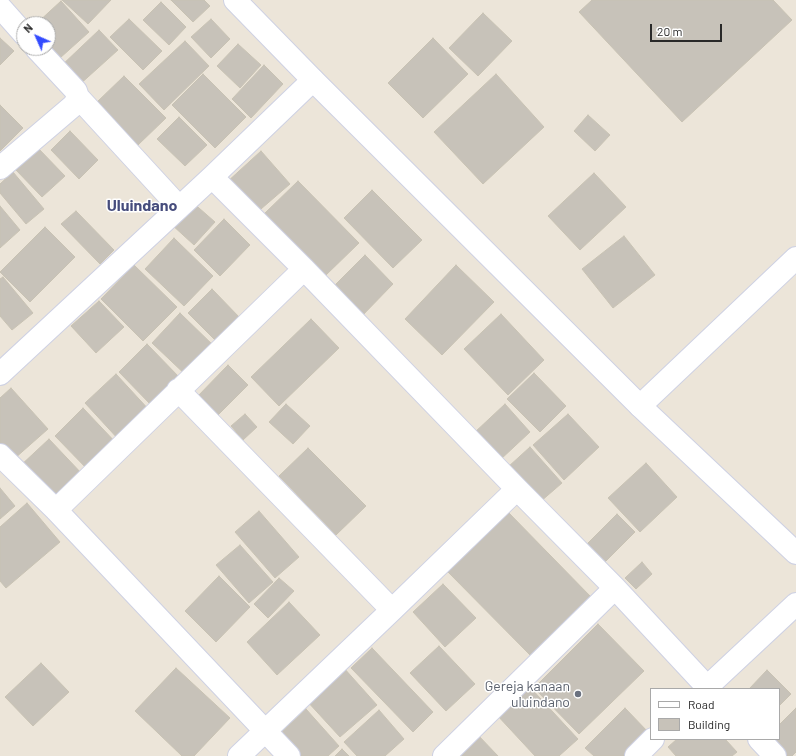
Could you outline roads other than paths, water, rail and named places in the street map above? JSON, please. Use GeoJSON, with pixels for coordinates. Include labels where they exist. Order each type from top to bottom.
{"type":"FeatureCollection","features":[{"type":"Feature","properties":{"kind":"street"},"geometry":{"type":"LineString","coordinates":[[235,0],[312,80],[640,406],[796,553]]}},
{"type":"Feature","properties":{"kind":"street"},"geometry":{"type":"LineString","coordinates":[[1,11],[16,26]]}},
{"type":"Feature","properties":{"kind":"street"},"geometry":{"type":"LineString","coordinates":[[43,56],[76,91],[78,98],[179,207]]}},
{"type":"Feature","properties":{"kind":"street"},"geometry":{"type":"LineString","coordinates":[[2,368],[212,177],[312,80]]}},
{"type":"Feature","properties":{"kind":"street"},"geometry":{"type":"LineString","coordinates":[[0,168],[74,105],[78,98]]}},
{"type":"Feature","properties":{"kind":"street"},"geometry":{"type":"LineString","coordinates":[[212,177],[304,269],[615,588],[707,688],[796,604]]}},
{"type":"Feature","properties":{"kind":"street"},"geometry":{"type":"LineString","coordinates":[[640,406],[796,258]]}},
{"type":"Feature","properties":{"kind":"street"},"geometry":{"type":"LineString","coordinates":[[56,510],[304,269]]}},
{"type":"Feature","properties":{"kind":"street"},"geometry":{"type":"LineString","coordinates":[[178,390],[392,610]]}},
{"type":"Feature","properties":{"kind":"street"},"geometry":{"type":"LineString","coordinates":[[0,455],[56,510],[264,732],[289,756]]}},
{"type":"Feature","properties":{"kind":"street"},"geometry":{"type":"LineString","coordinates":[[239,756],[517,489]]}},
{"type":"Feature","properties":{"kind":"street"},"geometry":{"type":"LineString","coordinates":[[444,756],[615,588]]}},
{"type":"Feature","properties":{"kind":"street"},"geometry":{"type":"LineString","coordinates":[[636,756],[652,740]]}},
{"type":"Feature","properties":{"kind":"street"},"geometry":{"type":"LineString","coordinates":[[760,740],[775,756]]}},
{"type":"Feature","properties":{"kind":"place","name":"Gereja kanaan uluindano"},"geometry":{"type":"Point","coordinates":[578,694]}},
{"type":"Feature","properties":{"kind":"district","name":"Uluindano"},"geometry":{"type":"Point","coordinates":[142,206]}}]}
